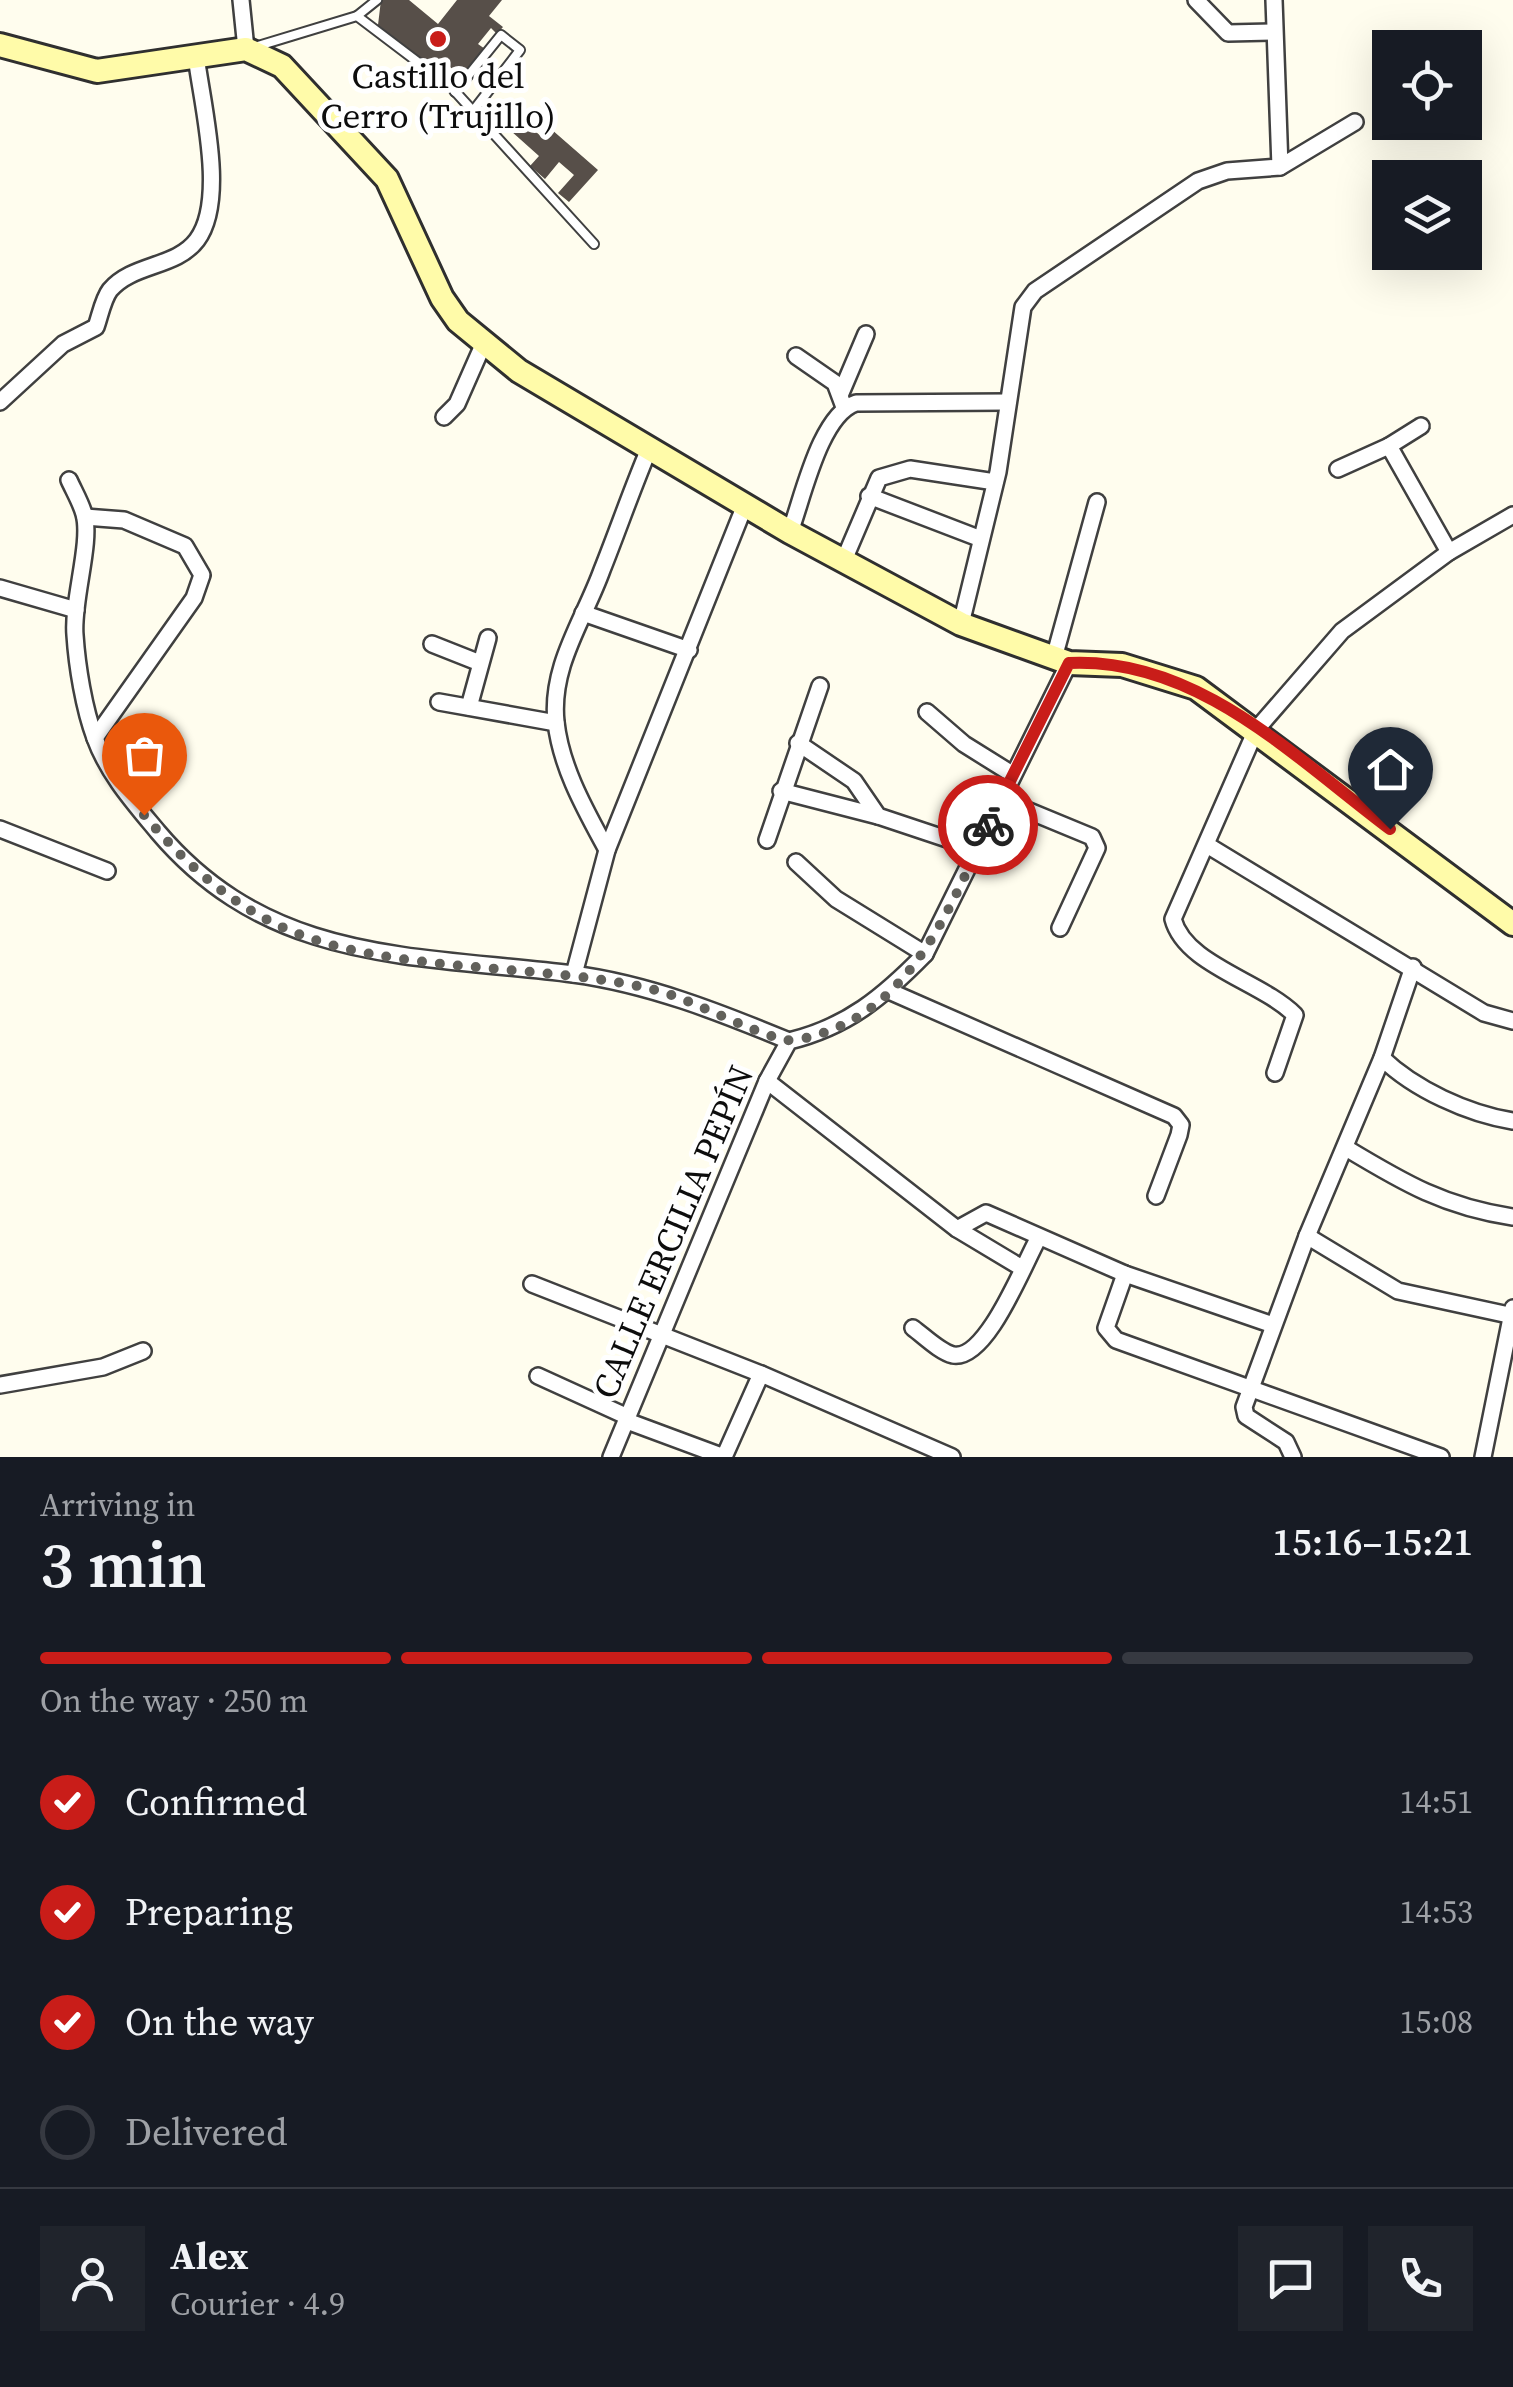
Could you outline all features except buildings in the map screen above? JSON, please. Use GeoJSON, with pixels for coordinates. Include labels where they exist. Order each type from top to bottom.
{"type":"FeatureCollection","features":[{"type":"Feature","properties":{"kind":"street"},"geometry":{"type":"LineString","coordinates":[[241,0],[246,49]]}},
{"type":"Feature","properties":{"kind":"street"},"geometry":{"type":"LineString","coordinates":[[1196,0],[1228,33],[1272,32]]}},
{"type":"Feature","properties":{"kind":"street"},"geometry":{"type":"LineString","coordinates":[[1274,0],[1272,32],[1280,167]]}},
{"type":"Feature","properties":{"kind":"street"},"geometry":{"type":"LineString","coordinates":[[0,45],[98,71],[246,49],[282,66],[364,150],[404,210],[442,298],[483,346],[790,532],[960,624],[1062,661],[1122,665],[1174,678],[1224,706],[1513,924]]}},
{"type":"Feature","properties":{"kind":"street"},"geometry":{"type":"LineString","coordinates":[[0,402],[63,344],[96,327],[109,292],[137,269],[171,258],[197,241],[212,202],[196,56]]}},
{"type":"Feature","properties":{"kind":"street"},"geometry":{"type":"LineString","coordinates":[[960,624],[995,482],[1018,326],[1035,291],[1198,181],[1226,171],[1280,167],[1355,122]]}},
{"type":"Feature","properties":{"kind":"street"},"geometry":{"type":"LineString","coordinates":[[790,532],[866,334]]}},
{"type":"Feature","properties":{"kind":"street"},"geometry":{"type":"LineString","coordinates":[[444,417],[457,404],[483,346]]}},
{"type":"Feature","properties":{"kind":"street"},"geometry":{"type":"LineString","coordinates":[[796,356],[827,376],[843,400],[856,403],[1008,402]]}},
{"type":"Feature","properties":{"kind":"street"},"geometry":{"type":"LineString","coordinates":[[1338,470],[1421,426]]}},
{"type":"Feature","properties":{"kind":"street"},"geometry":{"type":"LineString","coordinates":[[1389,446],[1448,552]]}},
{"type":"Feature","properties":{"kind":"street"},"geometry":{"type":"LineString","coordinates":[[607,850],[577,795],[556,723],[565,656],[648,449]]}},
{"type":"Feature","properties":{"kind":"street"},"geometry":{"type":"LineString","coordinates":[[844,560],[879,478],[910,470],[995,482]]}},
{"type":"Feature","properties":{"kind":"street"},"geometry":{"type":"LineString","coordinates":[[68,480],[86,517],[75,635],[95,738],[123,790],[186,864],[252,912],[287,930],[345,948],[478,967],[574,974],[653,990],[789,1041]]}},
{"type":"Feature","properties":{"kind":"street"},"geometry":{"type":"LineString","coordinates":[[869,496],[981,539]]}},
{"type":"Feature","properties":{"kind":"street","name":"CALLE ERCILIA PEPÍN"},"geometry":{"type":"LineString","coordinates":[[611,1457],[767,1081],[789,1041],[825,1032],[889,991],[925,954],[978,849],[1062,661],[1097,502]]}},
{"type":"Feature","properties":{"kind":"street"},"geometry":{"type":"LineString","coordinates":[[574,974],[607,850],[746,505]]}},
{"type":"Feature","properties":{"kind":"street"},"geometry":{"type":"LineString","coordinates":[[1275,1073],[1295,1015],[1257,984],[1196,954],[1177,932],[1174,919],[1256,730],[1342,632],[1448,552],[1513,516]]}},
{"type":"Feature","properties":{"kind":"street"},"geometry":{"type":"LineString","coordinates":[[86,517],[124,520],[185,546],[202,575],[194,598],[95,738]]}},
{"type":"Feature","properties":{"kind":"street"},"geometry":{"type":"LineString","coordinates":[[0,588],[76,610]]}},
{"type":"Feature","properties":{"kind":"street"},"geometry":{"type":"LineString","coordinates":[[582,613],[689,650]]}},
{"type":"Feature","properties":{"kind":"street"},"geometry":{"type":"LineString","coordinates":[[470,707],[488,638]]}},
{"type":"Feature","properties":{"kind":"street"},"geometry":{"type":"LineString","coordinates":[[432,644],[480,664]]}},
{"type":"Feature","properties":{"kind":"street"},"geometry":{"type":"LineString","coordinates":[[767,840],[820,686]]}},
{"type":"Feature","properties":{"kind":"street"},"geometry":{"type":"LineString","coordinates":[[439,702],[556,723]]}},
{"type":"Feature","properties":{"kind":"street"},"geometry":{"type":"LineString","coordinates":[[926,712],[964,744],[1012,774]]}},
{"type":"Feature","properties":{"kind":"street"},"geometry":{"type":"LineString","coordinates":[[798,743],[854,781],[878,816]]}},
{"type":"Feature","properties":{"kind":"street"},"geometry":{"type":"LineString","coordinates":[[781,791],[878,816],[978,849]]}},
{"type":"Feature","properties":{"kind":"street"},"geometry":{"type":"LineString","coordinates":[[1000,799],[1092,837],[1097,848],[1060,928]]}},
{"type":"Feature","properties":{"kind":"street"},"geometry":{"type":"LineString","coordinates":[[0,829],[107,872]]}},
{"type":"Feature","properties":{"kind":"street"},"geometry":{"type":"LineString","coordinates":[[1207,845],[1484,1013],[1513,1021]]}},
{"type":"Feature","properties":{"kind":"street"},"geometry":{"type":"LineString","coordinates":[[796,862],[836,900],[925,954]]}},
{"type":"Feature","properties":{"kind":"street"},"geometry":{"type":"LineString","coordinates":[[1293,1457],[1286,1442],[1246,1416],[1244,1407],[1307,1236],[1382,1058],[1413,967]]}},
{"type":"Feature","properties":{"kind":"street"},"geometry":{"type":"LineString","coordinates":[[889,991],[1174,1116],[1181,1124],[1156,1196]]}},
{"type":"Feature","properties":{"kind":"street"},"geometry":{"type":"LineString","coordinates":[[1382,1058],[1398,1073],[1466,1109],[1513,1120]]}},
{"type":"Feature","properties":{"kind":"street"},"geometry":{"type":"LineString","coordinates":[[767,1081],[957,1228],[1022,1268]]}},
{"type":"Feature","properties":{"kind":"street"},"geometry":{"type":"LineString","coordinates":[[1346,1148],[1425,1195],[1471,1211],[1513,1217]]}},
{"type":"Feature","properties":{"kind":"street"},"geometry":{"type":"LineString","coordinates":[[957,1228],[986,1213],[1125,1274],[1273,1325]]}},
{"type":"Feature","properties":{"kind":"street"},"geometry":{"type":"LineString","coordinates":[[913,1328],[952,1355],[969,1353],[986,1338],[1039,1236]]}},
{"type":"Feature","properties":{"kind":"street"},"geometry":{"type":"LineString","coordinates":[[1307,1236],[1398,1292],[1512,1313],[1483,1457]]}},
{"type":"Feature","properties":{"kind":"street"},"geometry":{"type":"LineString","coordinates":[[1125,1274],[1106,1328],[1116,1340],[1441,1457]]}},
{"type":"Feature","properties":{"kind":"street"},"geometry":{"type":"LineString","coordinates":[[532,1284],[761,1374],[952,1457]]}},
{"type":"Feature","properties":{"kind":"street"},"geometry":{"type":"LineString","coordinates":[[0,1385],[102,1367],[143,1351]]}},
{"type":"Feature","properties":{"kind":"street"},"geometry":{"type":"LineString","coordinates":[[538,1376],[628,1419],[724,1457],[761,1374]]}},
{"type":"Feature","properties":{"kind":"street"},"geometry":{"type":"LineString","coordinates":[[1495,1401],[1513,1401]]}},
{"type":"Feature","properties":{"kind":"lane"},"geometry":{"type":"LineString","coordinates":[[246,49],[357,16],[377,0]]}},
{"type":"Feature","properties":{"kind":"lane"},"geometry":{"type":"LineString","coordinates":[[357,16],[455,92],[594,244]]}},
{"type":"Feature","properties":{"kind":"lane"},"geometry":{"type":"LineString","coordinates":[[455,92],[501,36],[520,50],[473,111]]}},
{"type":"Feature","properties":{"kind":"way so far"},"geometry":{"type":"LineString","coordinates":[[144,815],[186,864],[252,912],[287,930],[345,948],[478,967],[574,974],[653,990],[789,1041],[825,1032],[856,1016],[889,991],[925,954],[988,825]]}},
{"type":"Feature","properties":{"kind":"place","name":"Castillo del Cerro (Trujillo)"},"geometry":{"type":"Point","coordinates":[438,39]}},
{"type":"Feature","properties":{"kind":"route"},"geometry":{"type":"LineString","coordinates":[[988,825],[1069,663],[1085,662],[1148,670],[1196,688],[1390,829]]}}]}
